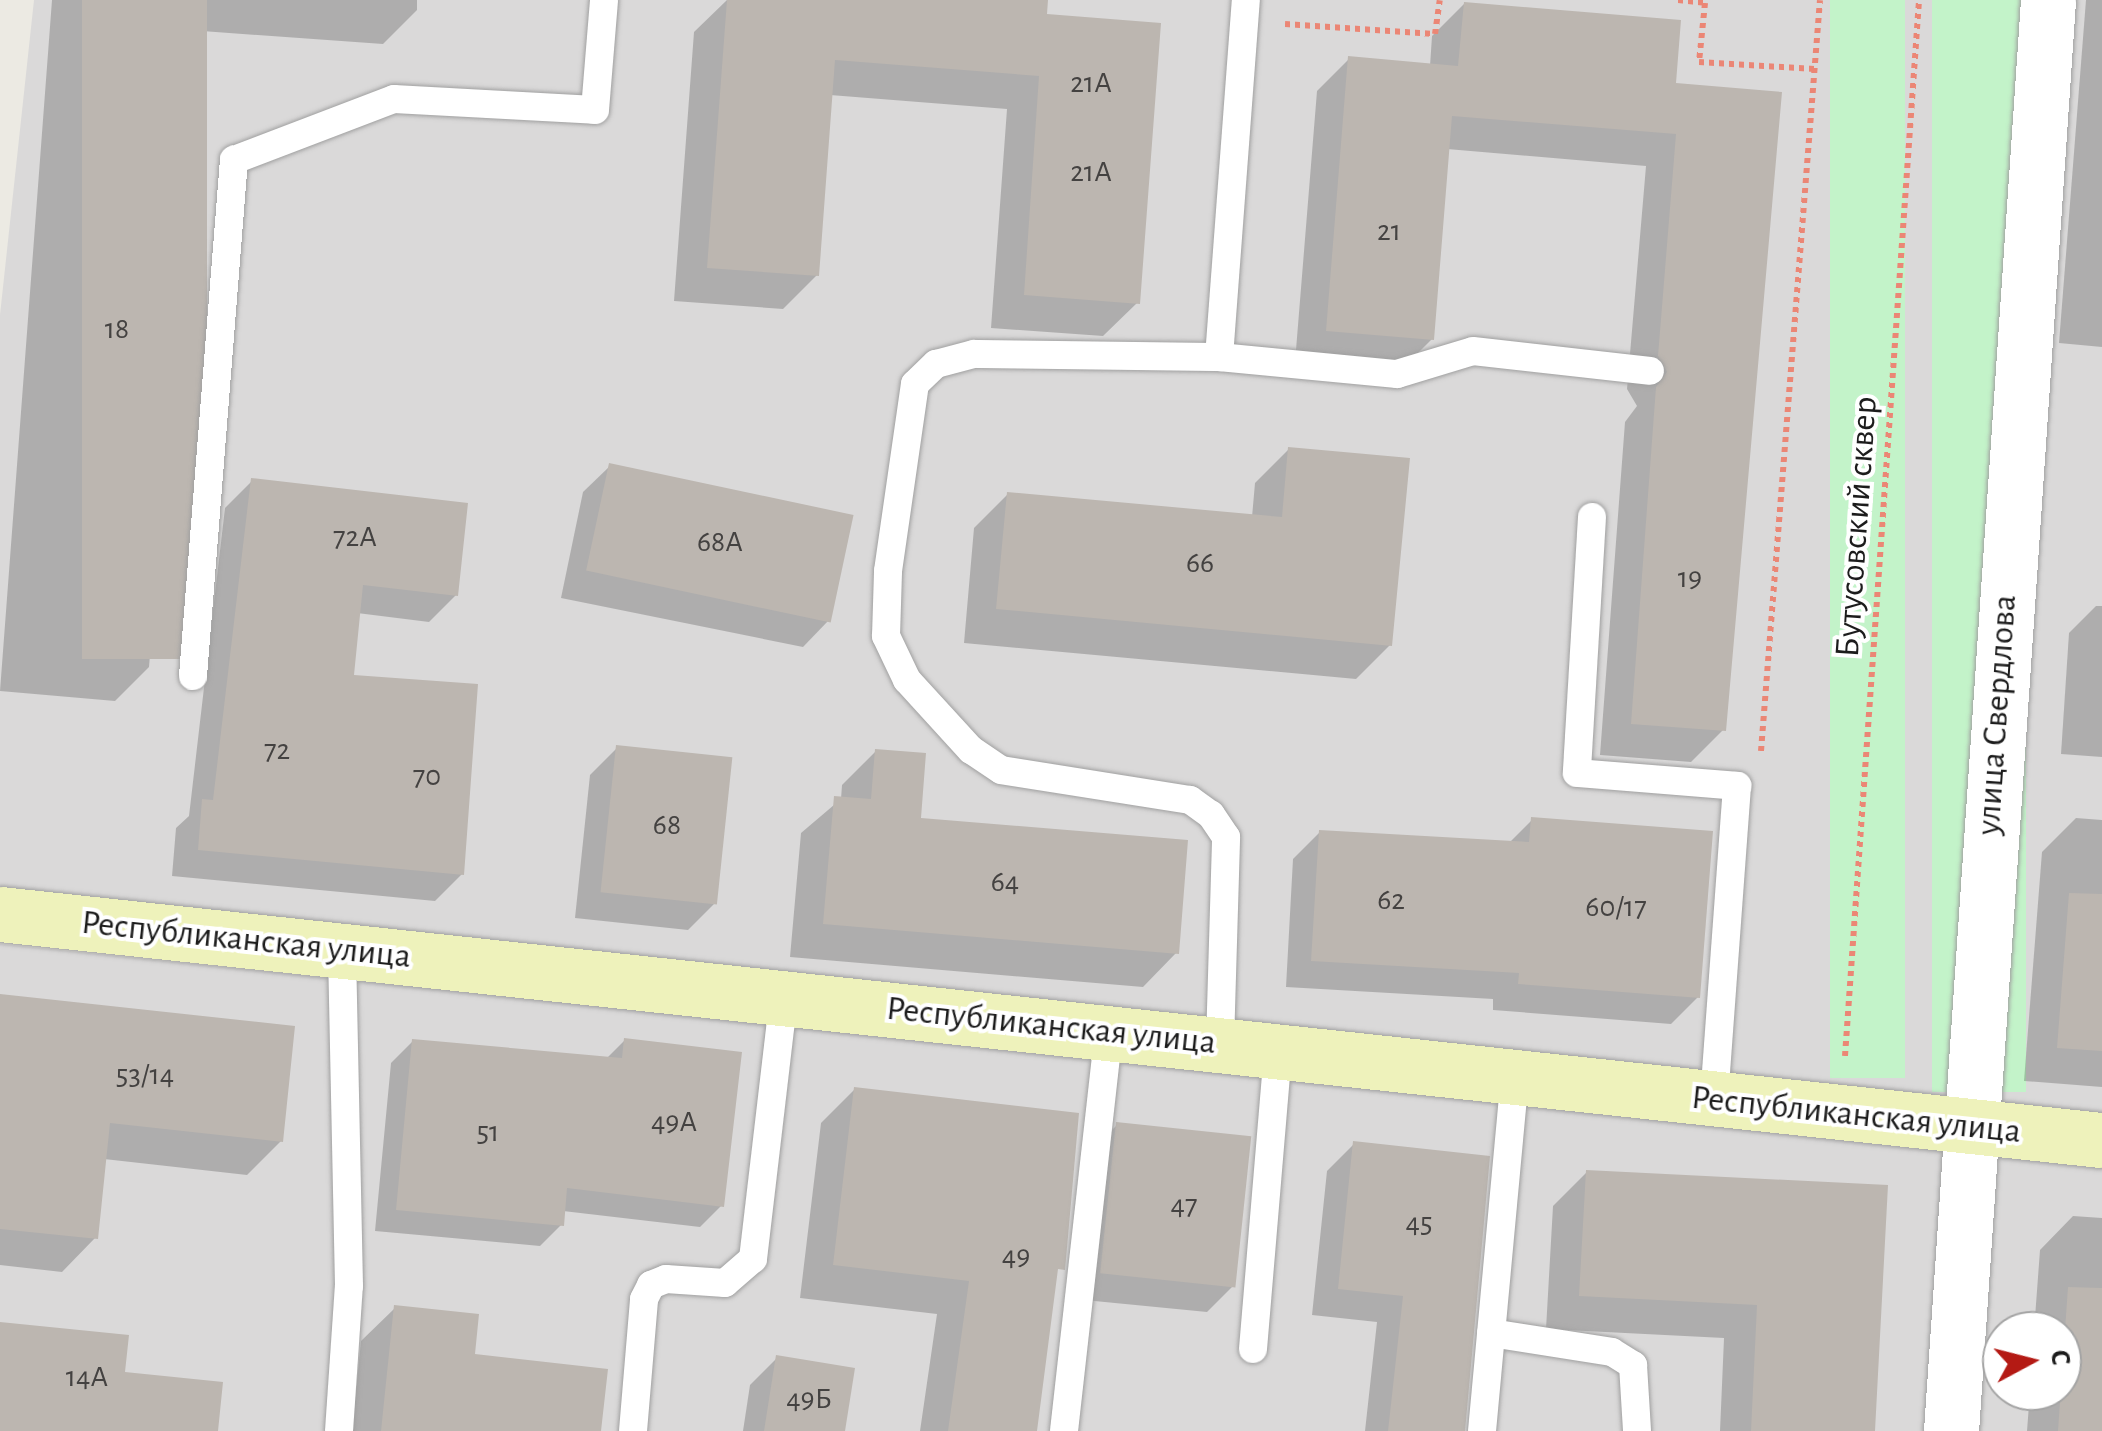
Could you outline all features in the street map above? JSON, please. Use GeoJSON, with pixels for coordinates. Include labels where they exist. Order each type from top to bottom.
{"type":"FeatureCollection","features":[{"type":"Feature","properties":{"kind":"main road","name":"Республиканская улица"},"geometry":{"type":"LineString","coordinates":[[0,914],[2102,1140]]}},
{"type":"Feature","properties":{"kind":"street","name":"улица Свердлова"},"geometry":{"type":"LineString","coordinates":[[1951,1431],[1968,1126],[2048,0]]}},
{"type":"Feature","properties":{"kind":"lane"},"geometry":{"type":"LineString","coordinates":[[193,676],[234,160],[394,99],[594,110],[604,0]]}},
{"type":"Feature","properties":{"kind":"lane"},"geometry":{"type":"LineString","coordinates":[[1219,357],[1245,11]]}},
{"type":"Feature","properties":{"kind":"lane"},"geometry":{"type":"LineString","coordinates":[[1220,1043],[1226,836],[1211,815],[1190,800],[1001,770],[940,723],[907,680],[886,636],[888,571],[915,384],[936,364],[974,354],[1219,357],[1397,374],[1473,351],[1650,371]]}},
{"type":"Feature","properties":{"kind":"lane"},"geometry":{"type":"LineString","coordinates":[[1592,517],[1577,772],[1737,786],[1714,1100]]}},
{"type":"Feature","properties":{"kind":"lane"},"geometry":{"type":"LineString","coordinates":[[338,1431],[349,1286],[342,950]]}},
{"type":"Feature","properties":{"kind":"lane"},"geometry":{"type":"LineString","coordinates":[[634,1431],[644,1299],[651,1285],[666,1279],[725,1283],[753,1259],[784,997]]}},
{"type":"Feature","properties":{"kind":"lane"},"geometry":{"type":"LineString","coordinates":[[1064,1431],[1108,1032]]}},
{"type":"Feature","properties":{"kind":"lane"},"geometry":{"type":"LineString","coordinates":[[1253,1349],[1278,1050]]}},
{"type":"Feature","properties":{"kind":"lane"},"geometry":{"type":"LineString","coordinates":[[1482,1431],[1515,1077]]}},
{"type":"Feature","properties":{"kind":"lane"},"geometry":{"type":"LineString","coordinates":[[1490,1332],[1612,1352],[1633,1365],[1637,1431]]}},
{"type":"Feature","properties":{"kind":"path"},"geometry":{"type":"LineString","coordinates":[[1245,11],[1435,34],[1440,0]]}},
{"type":"Feature","properties":{"kind":"path"},"geometry":{"type":"LineString","coordinates":[[1678,0],[1705,3],[1699,62],[1815,70]]}},
{"type":"Feature","properties":{"kind":"path"},"geometry":{"type":"LineString","coordinates":[[1760,757],[1820,0]]}},
{"type":"Feature","properties":{"kind":"path","name":"Бутусовский сквер"},"geometry":{"type":"LineString","coordinates":[[1844,1057],[1920,0]]}},
{"type":"Feature","properties":{"kind":"shaded area"},"geometry":{"type":"Polygon","coordinates":[[[34,0],[2031,0],[1955,1106],[0,892],[0,315],[34,0]]]}},
{"type":"Feature","properties":{"kind":"shaded area"},"geometry":{"type":"Polygon","coordinates":[[[2065,0],[2102,0],[2102,1122],[1983,1110],[2065,0]]]}},
{"type":"Feature","properties":{"kind":"shaded area"},"geometry":{"type":"Polygon","coordinates":[[[0,944],[1948,1145],[1926,1431],[0,1431],[0,944]]]}},
{"type":"Feature","properties":{"kind":"shaded area"},"geometry":{"type":"Polygon","coordinates":[[[1983,1148],[2102,1160],[2102,1431],[1969,1431],[1983,1148]]]}},
{"type":"Feature","properties":{"kind":"green space"},"geometry":{"type":"Polygon","coordinates":[[[1830,0],[1905,0],[1905,1078],[1830,1078],[1830,0]]]}},
{"type":"Feature","properties":{"kind":"green space"},"geometry":{"type":"Polygon","coordinates":[[[1932,0],[2026,0],[2026,1092],[1932,1092],[1932,0]]]}},
{"type":"Feature","properties":{"kind":"building"},"geometry":{"type":"Polygon","coordinates":[[[82,0],[207,0],[207,659],[82,659],[82,0]]]}},
{"type":"Feature","properties":{"kind":"building"},"geometry":{"type":"Polygon","coordinates":[[[727,0],[1048,0],[1047,14],[1161,23],[1140,304],[1024,295],[1039,76],[835,60],[819,276],[707,268],[727,0]]]}},
{"type":"Feature","properties":{"kind":"building"},"geometry":{"type":"Polygon","coordinates":[[[1464,2],[1681,20],[1676,83],[1782,92],[1726,731],[1631,724],[1656,387],[1667,372],[1658,356],[1676,134],[1452,116],[1434,340],[1326,331],[1348,56],[1458,66],[1464,2]]]}},
{"type":"Feature","properties":{"kind":"building"},"geometry":{"type":"Polygon","coordinates":[[[1288,447],[1410,458],[1392,646],[996,609],[1007,492],[1282,517],[1288,447]]]}},
{"type":"Feature","properties":{"kind":"building"},"geometry":{"type":"Polygon","coordinates":[[[609,463],[854,515],[831,623],[586,571],[609,463]]]}},
{"type":"Feature","properties":{"kind":"building"},"geometry":{"type":"Polygon","coordinates":[[[251,478],[468,503],[458,596],[363,585],[354,675],[478,684],[464,875],[198,850],[202,799],[213,800],[251,478]]]}},
{"type":"Feature","properties":{"kind":"building"},"geometry":{"type":"Polygon","coordinates":[[[616,745],[732,757],[717,904],[601,892],[616,745]]]}},
{"type":"Feature","properties":{"kind":"building"},"geometry":{"type":"Polygon","coordinates":[[[875,749],[926,753],[921,818],[1188,840],[1179,954],[823,924],[834,796],[871,799],[875,749]]]}},
{"type":"Feature","properties":{"kind":"building"},"geometry":{"type":"Polygon","coordinates":[[[1531,817],[1713,831],[1700,998],[1518,984],[1519,973],[1311,961],[1319,830],[1529,842],[1531,817]]]}},
{"type":"Feature","properties":{"kind":"building"},"geometry":{"type":"Polygon","coordinates":[[[2069,893],[2102,894],[2102,1051],[2057,1048],[2069,893]]]}},
{"type":"Feature","properties":{"kind":"building"},"geometry":{"type":"Polygon","coordinates":[[[0,994],[295,1026],[283,1142],[110,1123],[98,1239],[0,1229],[0,994]]]}},
{"type":"Feature","properties":{"kind":"building"},"geometry":{"type":"Polygon","coordinates":[[[624,1038],[742,1052],[724,1207],[567,1188],[564,1226],[396,1210],[412,1039],[622,1058],[624,1038]]]}},
{"type":"Feature","properties":{"kind":"building"},"geometry":{"type":"Polygon","coordinates":[[[854,1087],[1079,1113],[1065,1270],[1058,1269],[1037,1431],[948,1431],[969,1281],[833,1265],[854,1087]]]}},
{"type":"Feature","properties":{"kind":"building"},"geometry":{"type":"Polygon","coordinates":[[[1116,1122],[1251,1136],[1235,1287],[1100,1273],[1116,1122]]]}},
{"type":"Feature","properties":{"kind":"building"},"geometry":{"type":"Polygon","coordinates":[[[1353,1141],[1490,1156],[1465,1431],[1388,1431],[1403,1296],[1338,1289],[1353,1141]]]}},
{"type":"Feature","properties":{"kind":"building"},"geometry":{"type":"Polygon","coordinates":[[[1586,1170],[1888,1185],[1875,1431],[1751,1431],[1757,1305],[1579,1296],[1586,1170]]]}},
{"type":"Feature","properties":{"kind":"building"},"geometry":{"type":"Polygon","coordinates":[[[2068,1287],[2102,1288],[2102,1431],[2058,1431],[2059,1411],[2082,1411],[2082,1311],[2066,1311],[2068,1287]]]}},
{"type":"Feature","properties":{"kind":"building"},"geometry":{"type":"Polygon","coordinates":[[[394,1305],[479,1314],[475,1354],[608,1369],[601,1431],[381,1431],[394,1305]]]}},
{"type":"Feature","properties":{"kind":"building"},"geometry":{"type":"Polygon","coordinates":[[[0,1322],[129,1335],[125,1372],[223,1382],[218,1431],[0,1431],[0,1322]]]}},
{"type":"Feature","properties":{"kind":"building"},"geometry":{"type":"Polygon","coordinates":[[[776,1355],[855,1368],[845,1431],[764,1431],[776,1355]]]}}]}
